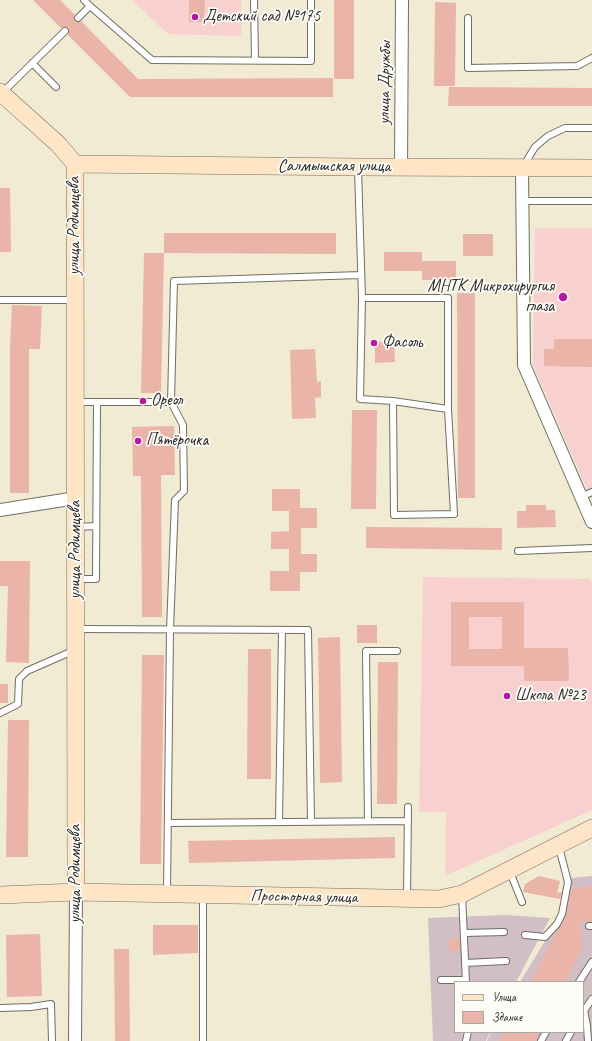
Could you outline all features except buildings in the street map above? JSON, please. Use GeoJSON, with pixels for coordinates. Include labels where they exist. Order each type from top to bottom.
{"type":"FeatureCollection","features":[{"type":"Feature","properties":{"kind":"street","name":"улица Дружбы"},"geometry":{"type":"LineString","coordinates":[[401,167],[402,0]]}},
{"type":"Feature","properties":{"kind":"street","name":"улица Родимцева"},"geometry":{"type":"LineString","coordinates":[[1,93],[58,144],[75,164],[75,1041]]}},
{"type":"Feature","properties":{"kind":"street","name":"Салмышская улица"},"geometry":{"type":"LineString","coordinates":[[75,164],[592,168]]}},
{"type":"Feature","properties":{"kind":"street"},"geometry":{"type":"LineString","coordinates":[[522,168],[524,201],[524,365],[587,495],[592,522]]}},
{"type":"Feature","properties":{"kind":"street"},"geometry":{"type":"LineString","coordinates":[[0,510],[76,498]]}},
{"type":"Feature","properties":{"kind":"street","name":"Просторная улица"},"geometry":{"type":"LineString","coordinates":[[0,895],[76,892],[439,900],[462,894],[592,828]]}},
{"type":"Feature","properties":{"kind":"lane"},"geometry":{"type":"LineString","coordinates":[[84,0],[152,60],[311,61],[311,0]]}},
{"type":"Feature","properties":{"kind":"lane"},"geometry":{"type":"LineString","coordinates":[[254,0],[255,60]]}},
{"type":"Feature","properties":{"kind":"lane"},"geometry":{"type":"LineString","coordinates":[[78,18],[90,6]]}},
{"type":"Feature","properties":{"kind":"lane"},"geometry":{"type":"LineString","coordinates":[[468,18],[468,68],[577,66],[592,58]]}},
{"type":"Feature","properties":{"kind":"lane"},"geometry":{"type":"LineString","coordinates":[[1,93],[65,31]]}},
{"type":"Feature","properties":{"kind":"lane"},"geometry":{"type":"LineString","coordinates":[[32,63],[56,87]]}},
{"type":"Feature","properties":{"kind":"lane"},"geometry":{"type":"LineString","coordinates":[[522,168],[535,147],[548,136],[565,128],[592,128]]}},
{"type":"Feature","properties":{"kind":"lane"},"geometry":{"type":"LineString","coordinates":[[358,167],[362,298],[360,399],[393,401],[448,409]]}},
{"type":"Feature","properties":{"kind":"lane"},"geometry":{"type":"LineString","coordinates":[[524,201],[592,201]]}},
{"type":"Feature","properties":{"kind":"lane"},"geometry":{"type":"LineString","coordinates":[[167,894],[170,630],[175,500],[184,491],[183,425],[171,402],[174,281],[361,275]]}},
{"type":"Feature","properties":{"kind":"lane"},"geometry":{"type":"LineString","coordinates":[[362,298],[448,298],[448,409],[454,514],[394,515],[393,401]]}},
{"type":"Feature","properties":{"kind":"lane"},"geometry":{"type":"LineString","coordinates":[[0,300],[75,300]]}},
{"type":"Feature","properties":{"kind":"lane"},"geometry":{"type":"LineString","coordinates":[[75,402],[171,402]]}},
{"type":"Feature","properties":{"kind":"lane"},"geometry":{"type":"LineString","coordinates":[[76,579],[96,579],[97,402]]}},
{"type":"Feature","properties":{"kind":"lane"},"geometry":{"type":"LineString","coordinates":[[76,526],[96,526]]}},
{"type":"Feature","properties":{"kind":"lane"},"geometry":{"type":"LineString","coordinates":[[518,551],[592,548]]}},
{"type":"Feature","properties":{"kind":"lane"},"geometry":{"type":"LineString","coordinates":[[76,629],[308,630],[311,822]]}},
{"type":"Feature","properties":{"kind":"lane"},"geometry":{"type":"LineString","coordinates":[[279,822],[282,630]]}},
{"type":"Feature","properties":{"kind":"lane"},"geometry":{"type":"LineString","coordinates":[[0,712],[18,704],[19,679],[27,671],[76,650]]}},
{"type":"Feature","properties":{"kind":"lane"},"geometry":{"type":"LineString","coordinates":[[368,821],[366,651],[397,651]]}},
{"type":"Feature","properties":{"kind":"lane"},"geometry":{"type":"LineString","coordinates":[[406,899],[408,807]]}},
{"type":"Feature","properties":{"kind":"lane"},"geometry":{"type":"LineString","coordinates":[[168,823],[408,820]]}},
{"type":"Feature","properties":{"kind":"lane"},"geometry":{"type":"LineString","coordinates":[[525,935],[546,937],[557,924],[562,914],[568,882],[559,845]]}},
{"type":"Feature","properties":{"kind":"lane"},"geometry":{"type":"LineString","coordinates":[[510,870],[522,902]]}},
{"type":"Feature","properties":{"kind":"lane"},"geometry":{"type":"LineString","coordinates":[[441,980],[466,981],[462,894]]}},
{"type":"Feature","properties":{"kind":"lane"},"geometry":{"type":"LineString","coordinates":[[203,895],[203,1041]]}},
{"type":"Feature","properties":{"kind":"lane"},"geometry":{"type":"LineString","coordinates":[[464,933],[504,932]]}},
{"type":"Feature","properties":{"kind":"lane"},"geometry":{"type":"LineString","coordinates":[[465,963],[506,961]]}},
{"type":"Feature","properties":{"kind":"lane"},"geometry":{"type":"LineString","coordinates":[[580,981],[592,962]]}},
{"type":"Feature","properties":{"kind":"lane"},"geometry":{"type":"LineString","coordinates":[[584,1010],[592,999]]}},
{"type":"Feature","properties":{"kind":"lane"},"geometry":{"type":"LineString","coordinates":[[0,1008],[31,1007],[51,1004],[52,1041]]}},
{"type":"Feature","properties":{"kind":"lane"},"geometry":{"type":"LineString","coordinates":[[584,1015],[587,1026],[588,1041]]}},
{"type":"Feature","properties":{"kind":"shaded area","name":"Детский сад №175"},"geometry":{"type":"Polygon","coordinates":[[[132,0],[241,0],[241,36],[168,34],[132,0]]]}},
{"type":"Feature","properties":{"kind":"shaded area","name":"МНТК Микрохирургия глаза"},"geometry":{"type":"Polygon","coordinates":[[[535,228],[592,228],[592,501],[533,365],[535,228]]]}},
{"type":"Feature","properties":{"kind":"shaded area","name":"Школа №23"},"geometry":{"type":"Polygon","coordinates":[[[423,577],[590,579],[592,583],[592,810],[445,876],[446,812],[419,812],[423,577]]]}},
{"type":"Feature","properties":{"kind":"shaded area"},"geometry":{"type":"Polygon","coordinates":[[[592,876],[592,1041],[487,1041],[491,1033],[584,1033],[584,981],[521,981],[560,916],[571,878],[592,876]]]}},
{"type":"Feature","properties":{"kind":"shaded area"},"geometry":{"type":"Polygon","coordinates":[[[505,915],[550,918],[517,981],[454,981],[454,1033],[490,1033],[486,1041],[433,1041],[428,918],[505,915]]]}},
{"type":"Feature","properties":{"kind":"place","name":"Детский сад №175"},"geometry":{"type":"Point","coordinates":[195,17]}},
{"type":"Feature","properties":{"kind":"place","name":"МНТК Микрохирургия глаза"},"geometry":{"type":"Point","coordinates":[563,297]}},
{"type":"Feature","properties":{"kind":"place","name":"Фасоль"},"geometry":{"type":"Point","coordinates":[374,343]}},
{"type":"Feature","properties":{"kind":"place","name":"Ореол"},"geometry":{"type":"Point","coordinates":[143,401]}},
{"type":"Feature","properties":{"kind":"place","name":"Пятёрочка"},"geometry":{"type":"Point","coordinates":[138,441]}},
{"type":"Feature","properties":{"kind":"place","name":"Школа №23"},"geometry":{"type":"Point","coordinates":[507,696]}}]}
